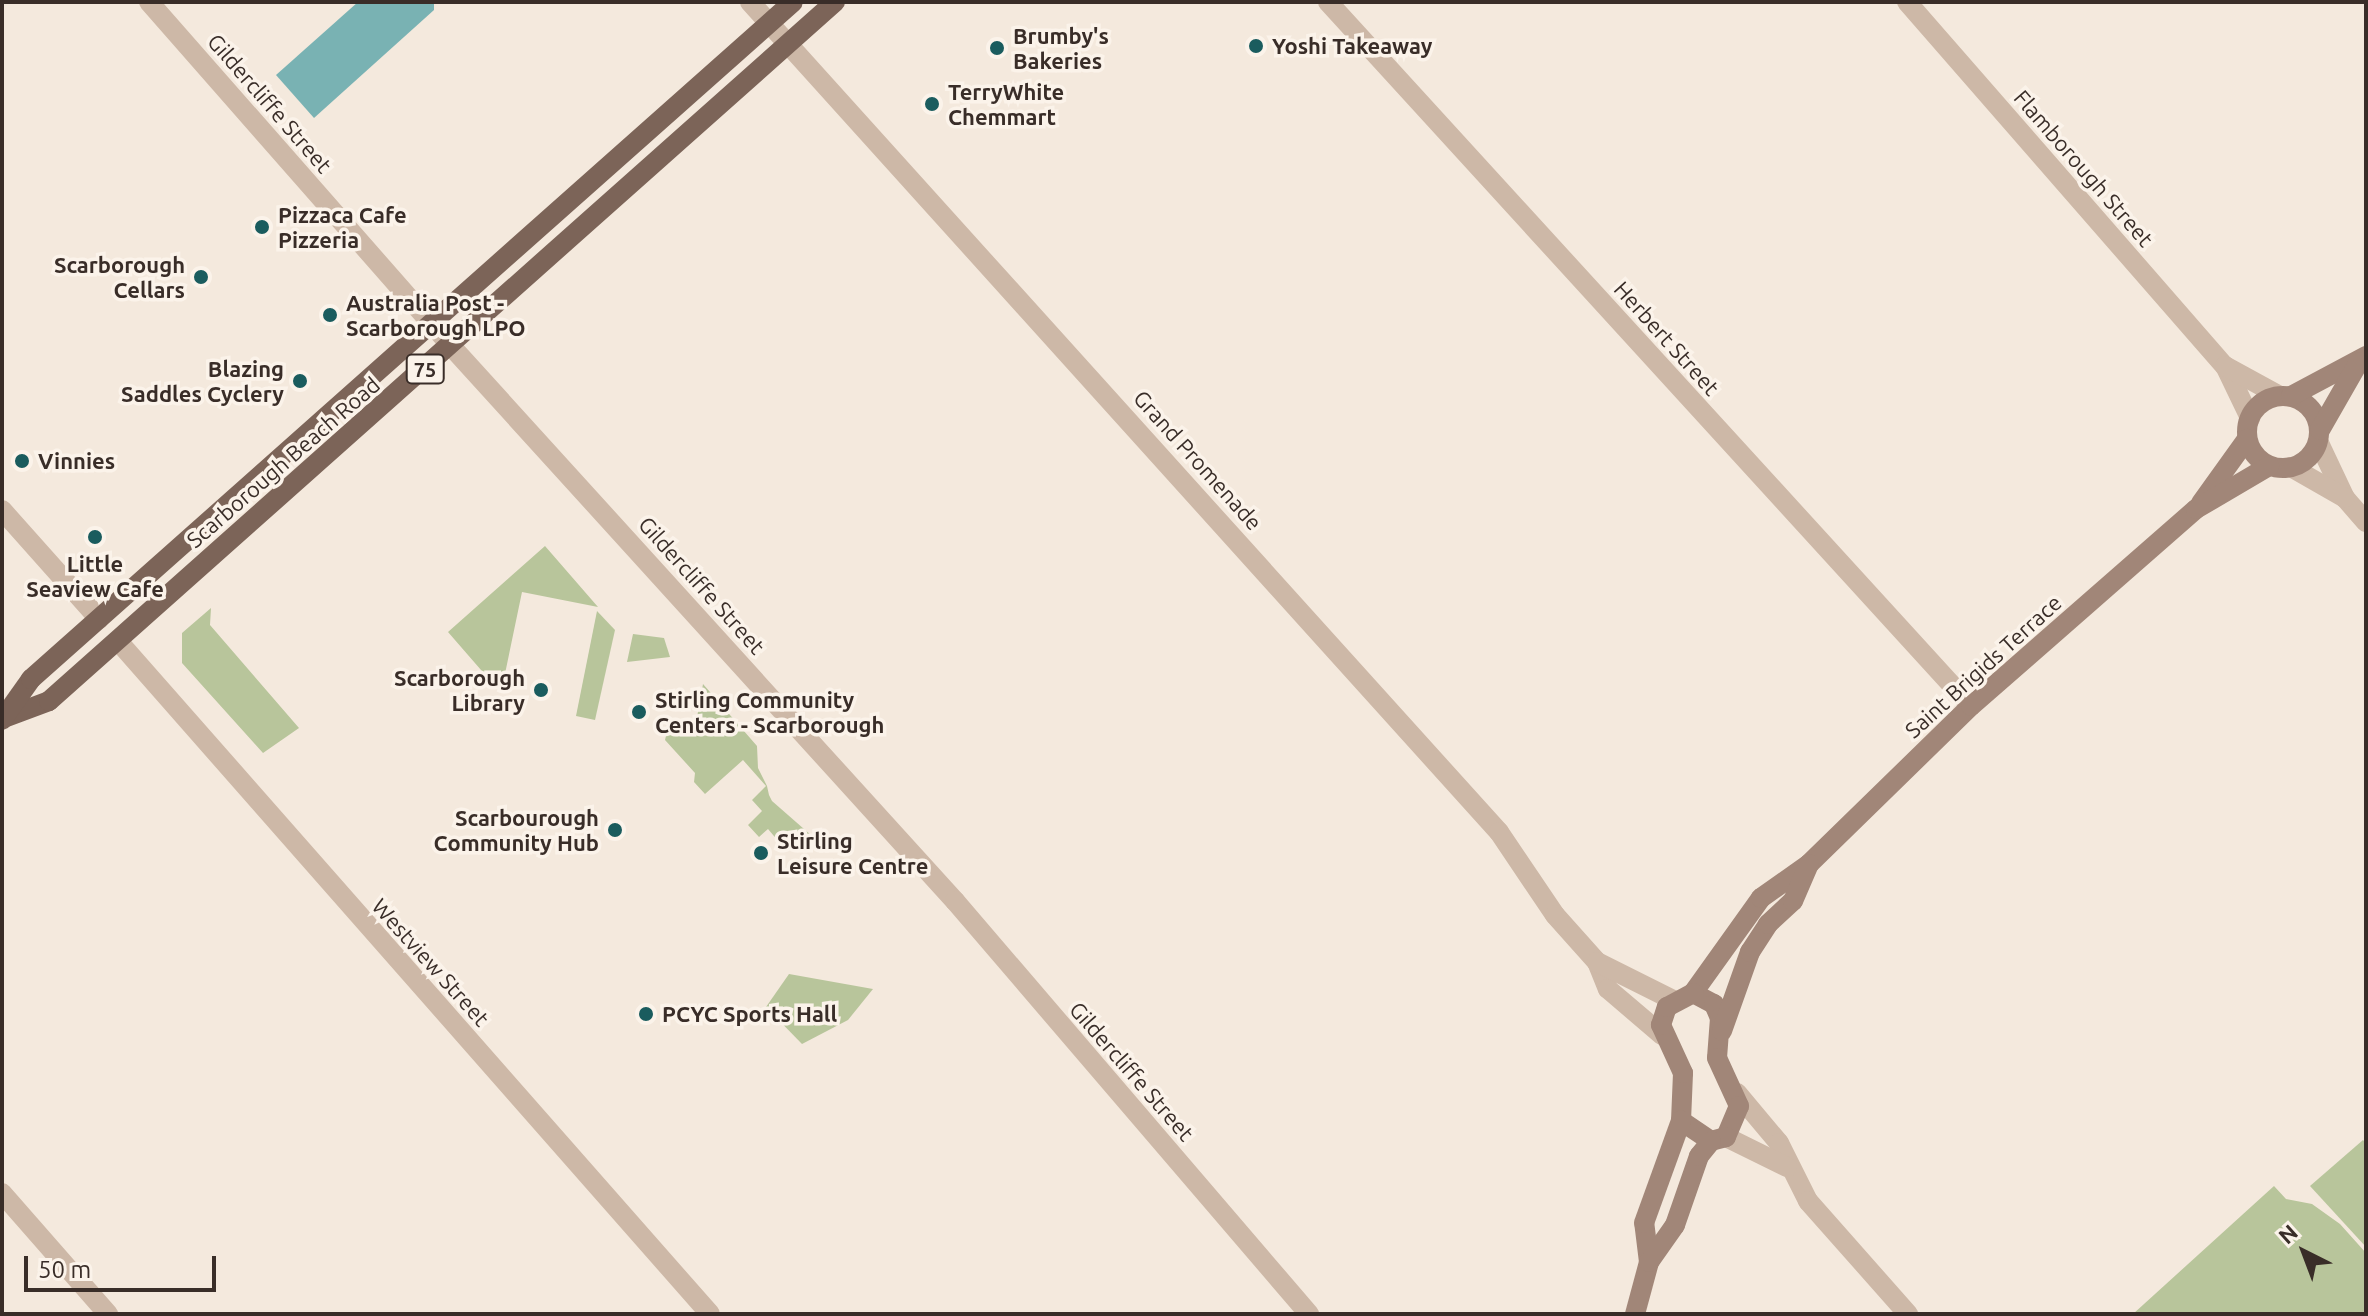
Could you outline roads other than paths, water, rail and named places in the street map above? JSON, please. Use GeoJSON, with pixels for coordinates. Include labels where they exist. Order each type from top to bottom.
{"type":"FeatureCollection","features":[{"type":"Feature","properties":{"kind":"main road","name":"Scarborough Beach Road"},"geometry":{"type":"LineString","coordinates":[[3,719],[31,679],[793,2]]}},
{"type":"Feature","properties":{"kind":"main road","name":"Scarborough Beach Road"},"geometry":{"type":"LineString","coordinates":[[3,719],[49,701],[835,2]]}},
{"type":"Feature","properties":{"kind":"street","name":"Gildercliffe Street"},"geometry":{"type":"LineString","coordinates":[[149,2],[451,346],[955,901],[1309,1314]]}},
{"type":"Feature","properties":{"kind":"street","name":"Grand Promenade"},"geometry":{"type":"LineString","coordinates":[[750,2],[1499,832],[1555,915],[1597,962],[1608,989],[1662,1035]]}},
{"type":"Feature","properties":{"kind":"street","name":"Herbert Street"},"geometry":{"type":"LineString","coordinates":[[1328,2],[1971,706]]}},
{"type":"Feature","properties":{"kind":"street","name":"Flamborough Street"},"geometry":{"type":"LineString","coordinates":[[1907,2],[2225,366],[2250,418]]}},
{"type":"Feature","properties":{"kind":"street"},"geometry":{"type":"LineString","coordinates":[[2363,359],[2303,462],[2291,467],[2269,466],[2247,439],[2250,418],[2266,400],[2284,396],[2363,359]]}},
{"type":"Feature","properties":{"kind":"street","name":"Flamborough Street"},"geometry":{"type":"LineString","coordinates":[[2225,366],[2284,396]]}},
{"type":"Feature","properties":{"kind":"street"},"geometry":{"type":"LineString","coordinates":[[2284,396],[2310,407],[2345,498],[2366,522]]}},
{"type":"Feature","properties":{"kind":"street","name":"Saint Brigids Terrace"},"geometry":{"type":"LineString","coordinates":[[2196,509],[2247,439]]}},
{"type":"Feature","properties":{"kind":"street","name":"Saint Brigids Terrace"},"geometry":{"type":"LineString","coordinates":[[1693,993],[1761,898],[1809,864],[1971,706],[2196,509],[2269,466]]}},
{"type":"Feature","properties":{"kind":"street"},"geometry":{"type":"LineString","coordinates":[[2291,467],[2345,498]]}},
{"type":"Feature","properties":{"kind":"street"},"geometry":{"type":"LineString","coordinates":[[2,510],[99,619]]}},
{"type":"Feature","properties":{"kind":"street","name":"Westview Street"},"geometry":{"type":"LineString","coordinates":[[118,641],[710,1314]]}},
{"type":"Feature","properties":{"kind":"street","name":"Saint Brigids Terrace"},"geometry":{"type":"LineString","coordinates":[[1722,1031],[1750,952],[1768,924],[1793,901],[1809,864]]}},
{"type":"Feature","properties":{"kind":"street","name":"Grand Promenade"},"geometry":{"type":"LineString","coordinates":[[1597,962],[1673,1000]]}},
{"type":"Feature","properties":{"kind":"street"},"geometry":{"type":"LineString","coordinates":[[1649,1262],[1644,1223],[1681,1121],[1683,1073],[1662,1035],[1663,1016],[1673,1000],[1693,993],[1714,1004],[1722,1031],[1717,1058],[1737,1093],[1779,1143],[1787,1167],[1808,1201],[1908,1314]]}},
{"type":"Feature","properties":{"kind":"street"},"geometry":{"type":"LineString","coordinates":[[1635,1314],[1649,1262],[1675,1225],[1699,1156],[1737,1120],[1737,1093]]}},
{"type":"Feature","properties":{"kind":"street"},"geometry":{"type":"LineString","coordinates":[[1681,1121],[1787,1167]]}},
{"type":"Feature","properties":{"kind":"street"},"geometry":{"type":"LineString","coordinates":[[2,1193],[108,1314]]}},
{"type":"Feature","properties":{"kind":"water"},"geometry":{"type":"Polygon","coordinates":[[[358,2],[434,2],[434,10],[314,118],[276,75],[358,2]]]}},
{"type":"Feature","properties":{"kind":"place","name":"Yoshi Takeaway"},"geometry":{"type":"Point","coordinates":[1256,46]}},
{"type":"Feature","properties":{"kind":"place","name":"Brumby's Bakeries"},"geometry":{"type":"Point","coordinates":[997,48]}},
{"type":"Feature","properties":{"kind":"place","name":"TerryWhite Chemmart"},"geometry":{"type":"Point","coordinates":[932,104]}},
{"type":"Feature","properties":{"kind":"place","name":"Pizzaca Cafe Pizzeria"},"geometry":{"type":"Point","coordinates":[262,227]}},
{"type":"Feature","properties":{"kind":"place","name":"Scarborough Cellars"},"geometry":{"type":"Point","coordinates":[201,277]}},
{"type":"Feature","properties":{"kind":"place","name":"Australia Post - Scarborough LPO"},"geometry":{"type":"Point","coordinates":[330,315]}},
{"type":"Feature","properties":{"kind":"place","name":"Blazing Saddles Cyclery"},"geometry":{"type":"Point","coordinates":[300,381]}},
{"type":"Feature","properties":{"kind":"place","name":"Vinnies"},"geometry":{"type":"Point","coordinates":[22,461]}},
{"type":"Feature","properties":{"kind":"place","name":"Little Seaview Cafe"},"geometry":{"type":"Point","coordinates":[95,537]}},
{"type":"Feature","properties":{"kind":"place","name":"Scarborough Library"},"geometry":{"type":"Point","coordinates":[541,690]}},
{"type":"Feature","properties":{"kind":"place","name":"Stirling Community Centers - Scarborough"},"geometry":{"type":"Point","coordinates":[639,712]}},
{"type":"Feature","properties":{"kind":"place","name":"Scarbourough Community Hub"},"geometry":{"type":"Point","coordinates":[615,830]}},
{"type":"Feature","properties":{"kind":"place","name":"Stirling Leisure Centre"},"geometry":{"type":"Point","coordinates":[761,853]}},
{"type":"Feature","properties":{"kind":"place","name":"PCYC Sports Hall"},"geometry":{"type":"Point","coordinates":[646,1014]}}]}
